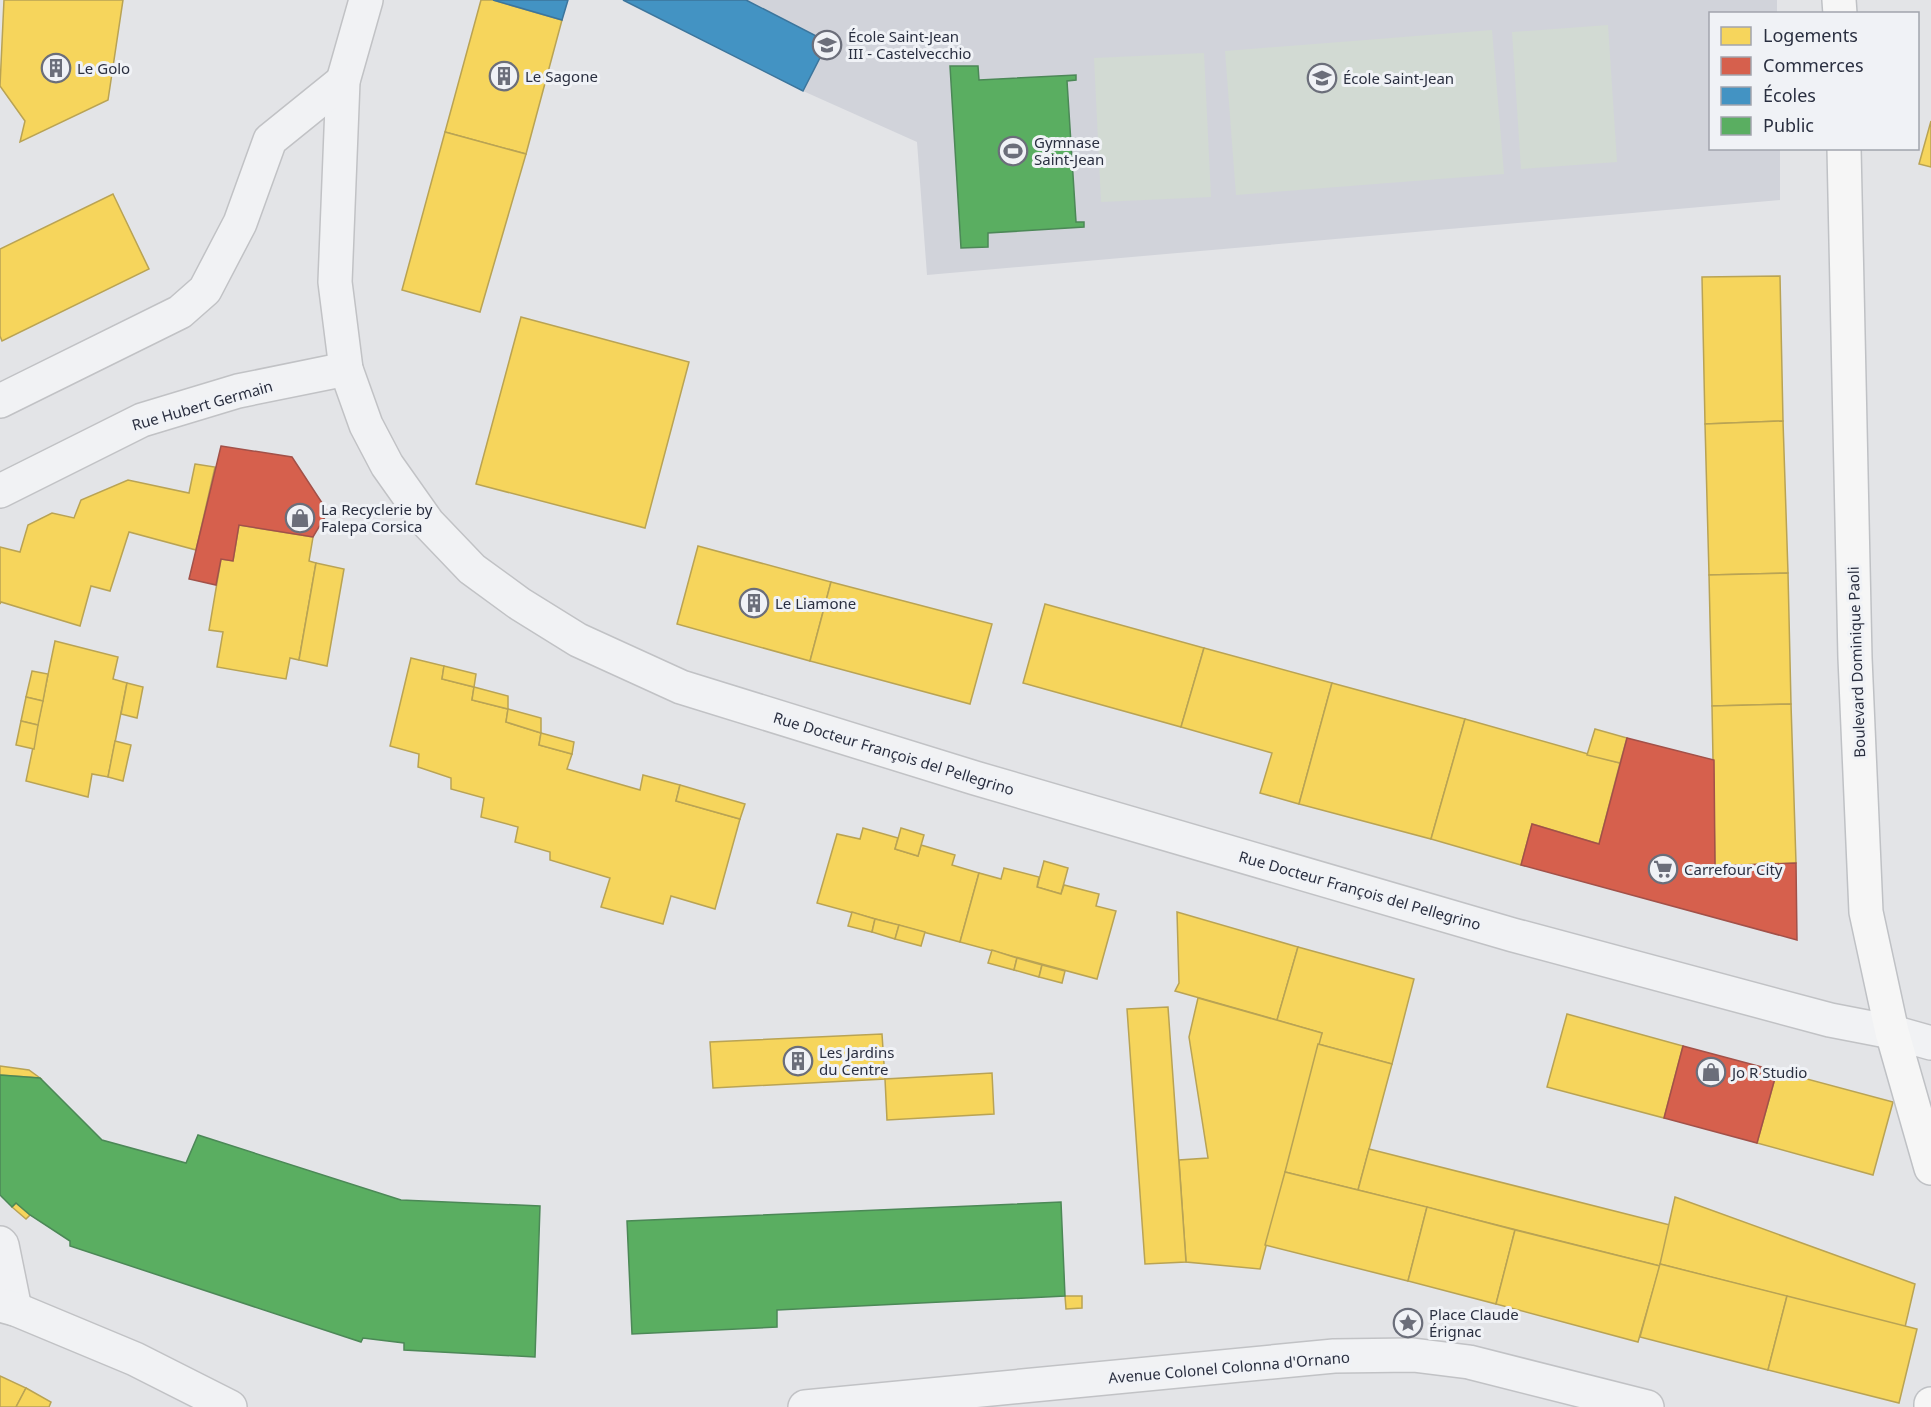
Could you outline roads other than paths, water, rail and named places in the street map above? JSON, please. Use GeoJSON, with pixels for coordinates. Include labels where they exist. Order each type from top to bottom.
{"type":"FeatureCollection","features":[{"type":"Feature","properties":{"kind":"main road","name":"Boulevard Dominique Paoli"},"geometry":{"type":"LineString","coordinates":[[1844,150],[1855,657],[1866,912],[1892,1032],[1931,1167]]}},
{"type":"Feature","properties":{"kind":"street","name":"Rue Docteur François del Pellegrino"},"geometry":{"type":"LineString","coordinates":[[366,0],[343,81],[335,282],[346,369],[366,425],[387,465],[428,523],[472,568],[520,604],[578,640],[681,687],[975,778],[1514,935],[1830,1020],[1892,1032],[1931,1043]]}},
{"type":"Feature","properties":{"kind":"street"},"geometry":{"type":"LineString","coordinates":[[0,401],[180,312],[205,290],[240,223],[270,140],[343,81]]}},
{"type":"Feature","properties":{"kind":"street","name":"Rue Hubert Germain"},"geometry":{"type":"LineString","coordinates":[[0,491],[142,420],[238,392],[346,369]]}},
{"type":"Feature","properties":{"kind":"street"},"geometry":{"type":"LineString","coordinates":[[0,1242],[8,1307],[135,1359],[230,1407]]}},
{"type":"Feature","properties":{"kind":"street","name":"Avenue Colonel Colonna d'Ornano"},"geometry":{"type":"LineString","coordinates":[[805,1407],[1334,1356],[1413,1354],[1469,1362],[1647,1407]]}},
{"type":"Feature","properties":{"kind":"place","name":"École Saint-Jean III - Castelvecchio"},"geometry":{"type":"Point","coordinates":[827,45]}},
{"type":"Feature","properties":{"kind":"place","name":"Le Golo"},"geometry":{"type":"Point","coordinates":[56,68]}},
{"type":"Feature","properties":{"kind":"place","name":"Le Sagone"},"geometry":{"type":"Point","coordinates":[504,76]}},
{"type":"Feature","properties":{"kind":"place","name":"École Saint-Jean"},"geometry":{"type":"Point","coordinates":[1322,78]}},
{"type":"Feature","properties":{"kind":"place","name":"Gymnase Saint-Jean"},"geometry":{"type":"Point","coordinates":[1013,151]}},
{"type":"Feature","properties":{"kind":"place","name":"La Recyclerie by Falepa Corsica"},"geometry":{"type":"Point","coordinates":[300,518]}},
{"type":"Feature","properties":{"kind":"place","name":"Le Liamone"},"geometry":{"type":"Point","coordinates":[754,603]}},
{"type":"Feature","properties":{"kind":"place","name":"Carrefour City"},"geometry":{"type":"Point","coordinates":[1663,869]}},
{"type":"Feature","properties":{"kind":"place","name":"Les Jardins du Centre"},"geometry":{"type":"Point","coordinates":[798,1061]}},
{"type":"Feature","properties":{"kind":"place","name":"Jo R Studio"},"geometry":{"type":"Point","coordinates":[1711,1072]}},
{"type":"Feature","properties":{"kind":"place","name":"Place Claude Érignac"},"geometry":{"type":"Point","coordinates":[1408,1323]}}]}
